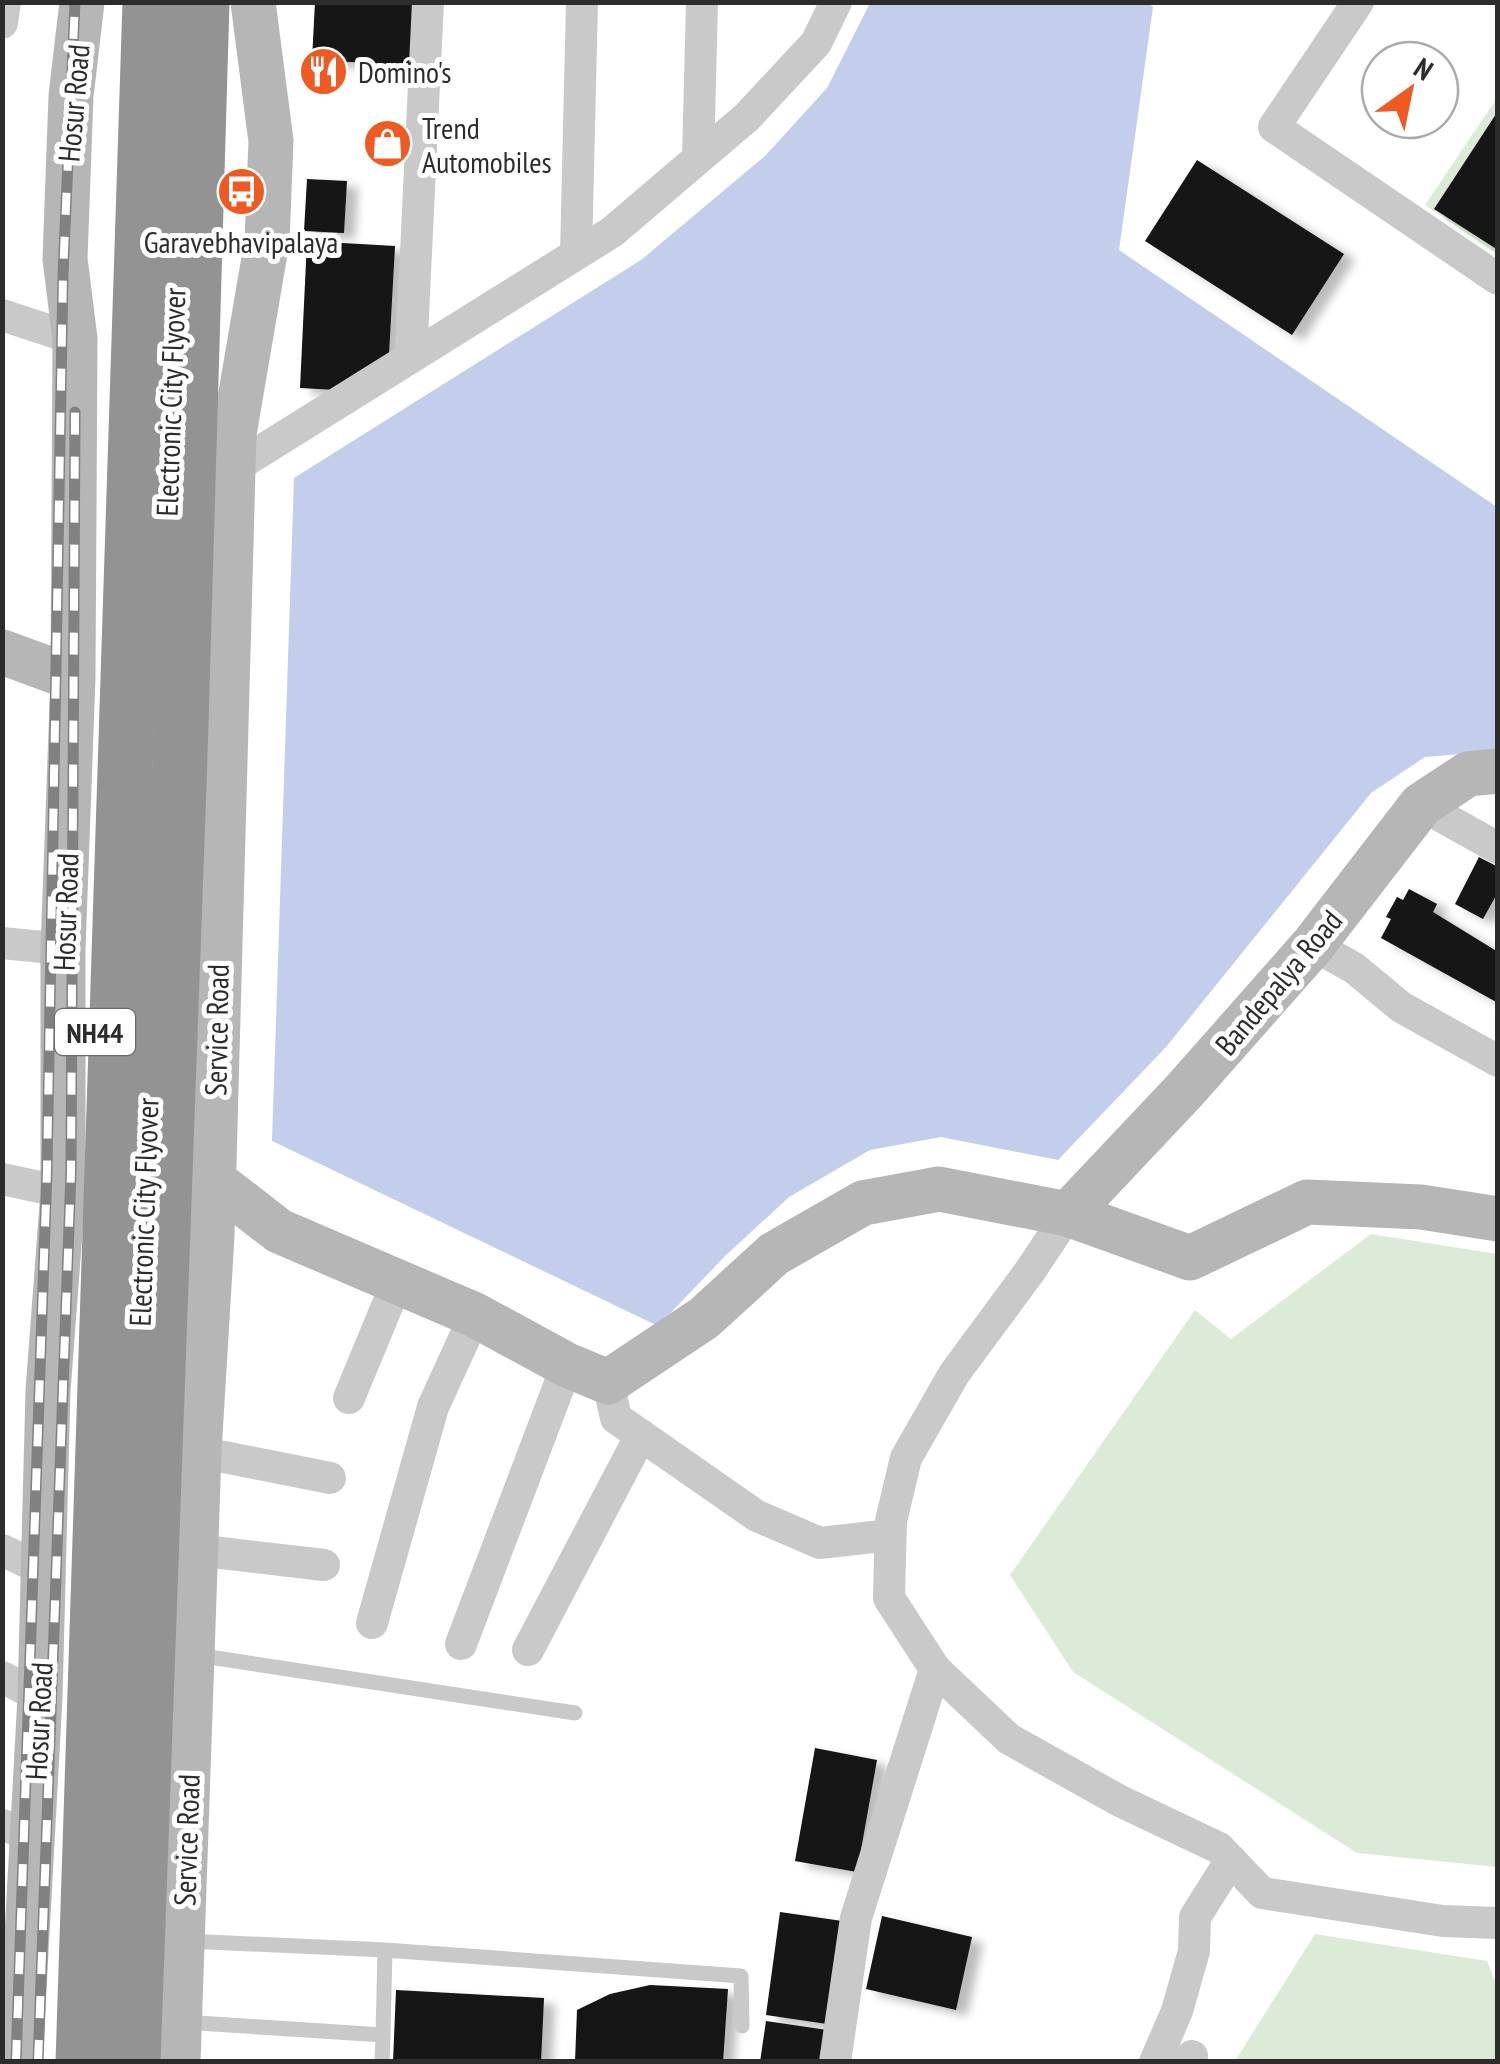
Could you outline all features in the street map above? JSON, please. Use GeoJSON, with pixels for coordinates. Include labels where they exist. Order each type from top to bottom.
{"type":"FeatureCollection","features":[{"type":"Feature","properties":{"kind":"highway","name":"Hosur Road"},"geometry":{"type":"LineString","coordinates":[[58,2062],[77,1183],[130,2]]}},
{"type":"Feature","properties":{"kind":"highway","name":"Electronic City Flyover"},"geometry":{"type":"LineString","coordinates":[[83,2062],[150,2]]}},
{"type":"Feature","properties":{"kind":"highway","name":"Electronic City Flyover"},"geometry":{"type":"LineString","coordinates":[[115,2062],[183,2]]}},
{"type":"Feature","properties":{"kind":"highway","name":"NH44"},"geometry":{"type":"LineString","coordinates":[[133,2062],[188,1178],[202,2]]}},
{"type":"Feature","properties":{"kind":"highway"},"geometry":{"type":"LineString","coordinates":[[77,1183],[188,1178]]}},
{"type":"Feature","properties":{"kind":"street"},"geometry":{"type":"LineString","coordinates":[[2,23],[5,2]]}},
{"type":"Feature","properties":{"kind":"street","name":"Hosur Road"},"geometry":{"type":"LineString","coordinates":[[20,2062],[17,1830],[21,1687],[43,1570],[48,1392],[77,1183],[62,949],[73,678],[74,338],[65,259],[71,96],[82,2]]}},
{"type":"Feature","properties":{"kind":"street","name":"Service Road"},"geometry":{"type":"LineString","coordinates":[[178,2042],[199,1452],[212,1236],[188,1178],[234,434],[267,240],[271,141],[253,2]]}},
{"type":"Feature","properties":{"kind":"street"},"geometry":{"type":"LineString","coordinates":[[411,357],[428,2]]}},
{"type":"Feature","properties":{"kind":"street"},"geometry":{"type":"LineString","coordinates":[[576,254],[582,2]]}},
{"type":"Feature","properties":{"kind":"street"},"geometry":{"type":"LineString","coordinates":[[698,159],[702,2]]}},
{"type":"Feature","properties":{"kind":"street"},"geometry":{"type":"LineString","coordinates":[[232,469],[612,232],[747,117],[816,43],[836,2]]}},
{"type":"Feature","properties":{"kind":"street"},"geometry":{"type":"LineString","coordinates":[[1358,2],[1274,127],[1498,279]]}},
{"type":"Feature","properties":{"kind":"street"},"geometry":{"type":"LineString","coordinates":[[2,315],[74,338]]}},
{"type":"Feature","properties":{"kind":"street"},"geometry":{"type":"LineString","coordinates":[[2,652],[73,678]]}},
{"type":"Feature","properties":{"kind":"street","name":"Bandepalya Road"},"geometry":{"type":"LineString","coordinates":[[1068,1214],[1185,1090],[1313,945],[1421,805],[1468,774],[1498,771]]}},
{"type":"Feature","properties":{"kind":"street"},"geometry":{"type":"LineString","coordinates":[[1421,805],[1498,848]]}},
{"type":"Feature","properties":{"kind":"street"},"geometry":{"type":"LineString","coordinates":[[2,943],[62,949]]}},
{"type":"Feature","properties":{"kind":"street"},"geometry":{"type":"LineString","coordinates":[[1313,945],[1354,968],[1402,1006],[1498,1061]]}},
{"type":"Feature","properties":{"kind":"street"},"geometry":{"type":"LineString","coordinates":[[188,1178],[279,1231],[475,1314],[567,1365],[608,1382]]}},
{"type":"Feature","properties":{"kind":"street"},"geometry":{"type":"LineString","coordinates":[[2,1179],[77,1183]]}},
{"type":"Feature","properties":{"kind":"street"},"geometry":{"type":"LineString","coordinates":[[608,1382],[704,1318],[774,1254],[862,1203],[939,1189],[1068,1214],[1190,1258],[1307,1202],[1421,1207],[1498,1219]]}},
{"type":"Feature","properties":{"kind":"street"},"geometry":{"type":"LineString","coordinates":[[1068,1214],[954,1374],[906,1458],[890,1536],[888,1598],[935,1669],[1008,1739],[1120,1801],[1219,1848],[1262,1893],[1443,1922],[1498,1923]]}},
{"type":"Feature","properties":{"kind":"street"},"geometry":{"type":"LineString","coordinates":[[212,1236],[279,1231]]}},
{"type":"Feature","properties":{"kind":"street"},"geometry":{"type":"LineString","coordinates":[[349,1398],[397,1282]]}},
{"type":"Feature","properties":{"kind":"street"},"geometry":{"type":"LineString","coordinates":[[372,1624],[433,1407],[475,1314]]}},
{"type":"Feature","properties":{"kind":"street"},"geometry":{"type":"LineString","coordinates":[[462,1644],[567,1365]]}},
{"type":"Feature","properties":{"kind":"street"},"geometry":{"type":"LineString","coordinates":[[608,1382],[616,1418],[757,1516],[820,1543],[890,1536]]}},
{"type":"Feature","properties":{"kind":"street"},"geometry":{"type":"LineString","coordinates":[[528,1650],[641,1435]]}},
{"type":"Feature","properties":{"kind":"street"},"geometry":{"type":"LineString","coordinates":[[199,1452],[330,1478]]}},
{"type":"Feature","properties":{"kind":"street"},"geometry":{"type":"LineString","coordinates":[[2,1550],[43,1570]]}},
{"type":"Feature","properties":{"kind":"street"},"geometry":{"type":"LineString","coordinates":[[196,1550],[324,1565]]}},
{"type":"Feature","properties":{"kind":"street"},"geometry":{"type":"LineString","coordinates":[[834,2062],[856,1918],[935,1669]]}},
{"type":"Feature","properties":{"kind":"street"},"geometry":{"type":"LineString","coordinates":[[1155,2062],[1177,2011],[1194,1951],[1195,1917],[1230,1860]]}},
{"type":"Feature","properties":{"kind":"lane"},"geometry":{"type":"LineString","coordinates":[[192,1655],[575,1713]]}},
{"type":"Feature","properties":{"kind":"lane"},"geometry":{"type":"LineString","coordinates":[[182,1941],[385,1950],[741,1976],[742,2026]]}},
{"type":"Feature","properties":{"kind":"lane"},"geometry":{"type":"LineString","coordinates":[[382,2062],[385,1950]]}},
{"type":"Feature","properties":{"kind":"lane"},"geometry":{"type":"LineString","coordinates":[[178,2042],[383,2035]]}},
{"type":"Feature","properties":{"kind":"green space"},"geometry":{"type":"Polygon","coordinates":[[[1497,98],[1497,254],[1425,205],[1497,98]]]}},
{"type":"Feature","properties":{"kind":"green space"},"geometry":{"type":"Polygon","coordinates":[[[1371,1234],[1497,1254],[1497,1867],[1357,1853],[1073,1672],[1010,1575],[1195,1310],[1231,1339],[1371,1234]]]}},
{"type":"Feature","properties":{"kind":"green space"},"geometry":{"type":"Polygon","coordinates":[[[1315,1934],[1487,1961],[1497,1986],[1497,2061],[1235,2061],[1315,1934]]]}},
{"type":"Feature","properties":{"kind":"water"},"geometry":{"type":"Polygon","coordinates":[[[1146,2],[1153,7],[1119,250],[1497,507],[1497,751],[1425,757],[1371,793],[1166,1047],[1058,1160],[941,1137],[870,1150],[789,1197],[658,1326],[272,1141],[294,478],[641,260],[765,156],[827,88],[870,3],[1146,2]]]}},
{"type":"Feature","properties":{"kind":"building"},"geometry":{"type":"Polygon","coordinates":[[[315,2],[414,2],[410,65],[312,60],[315,2]]]}},
{"type":"Feature","properties":{"kind":"building"},"geometry":{"type":"Polygon","coordinates":[[[1498,111],[1498,250],[1434,209],[1498,111]]]}},
{"type":"Feature","properties":{"kind":"building"},"geometry":{"type":"Polygon","coordinates":[[[1197,160],[1344,254],[1292,335],[1145,241],[1197,160]]]}},
{"type":"Feature","properties":{"kind":"building"},"geometry":{"type":"Polygon","coordinates":[[[307,179],[347,181],[344,233],[304,231],[307,179]]]}},
{"type":"Feature","properties":{"kind":"building"},"geometry":{"type":"Polygon","coordinates":[[[307,241],[395,246],[389,354],[337,390],[300,388],[307,241]]]}},
{"type":"Feature","properties":{"kind":"building"},"geometry":{"type":"Polygon","coordinates":[[[1479,857],[1498,867],[1498,892],[1483,919],[1455,904],[1479,857]]]}},
{"type":"Feature","properties":{"kind":"building"},"geometry":{"type":"Polygon","coordinates":[[[1409,889],[1437,904],[1433,912],[1498,952],[1498,1003],[1381,938],[1397,897],[1403,900],[1409,889]]]}},
{"type":"Feature","properties":{"kind":"building"},"geometry":{"type":"Polygon","coordinates":[[[815,1748],[877,1760],[857,1872],[795,1861],[815,1748]]]}},
{"type":"Feature","properties":{"kind":"building"},"geometry":{"type":"Polygon","coordinates":[[[780,1912],[849,1922],[834,2025],[766,2015],[780,1912]]]}},
{"type":"Feature","properties":{"kind":"building"},"geometry":{"type":"Polygon","coordinates":[[[882,1916],[972,1937],[956,2010],[866,1989],[882,1916]]]}},
{"type":"Feature","properties":{"kind":"building"},"geometry":{"type":"Polygon","coordinates":[[[650,1985],[728,1989],[723,2062],[575,2062],[577,2010],[610,1994],[650,1985]]]}},
{"type":"Feature","properties":{"kind":"building"},"geometry":{"type":"Polygon","coordinates":[[[396,1990],[544,1998],[541,2062],[393,2062],[396,1990]]]}},
{"type":"Feature","properties":{"kind":"building"},"geometry":{"type":"Polygon","coordinates":[[[766,2021],[834,2031],[830,2062],[760,2062],[766,2021]]]}},
{"type":"Feature","properties":{"kind":"railway"},"geometry":{"type":"LineString","coordinates":[[16,2062],[47,1170],[63,274],[75,2]]}},
{"type":"Feature","properties":{"kind":"railway"},"geometry":{"type":"LineString","coordinates":[[38,2062],[71,1172],[75,412]]}},
{"type":"Feature","properties":{"kind":"place","name":"Domino's"},"geometry":{"type":"Point","coordinates":[323,71]}},
{"type":"Feature","properties":{"kind":"place","name":"Trend Automobiles"},"geometry":{"type":"Point","coordinates":[387,144]}},
{"type":"Feature","properties":{"kind":"place","name":"Garavebhavipalaya"},"geometry":{"type":"Point","coordinates":[241,192]}}]}
